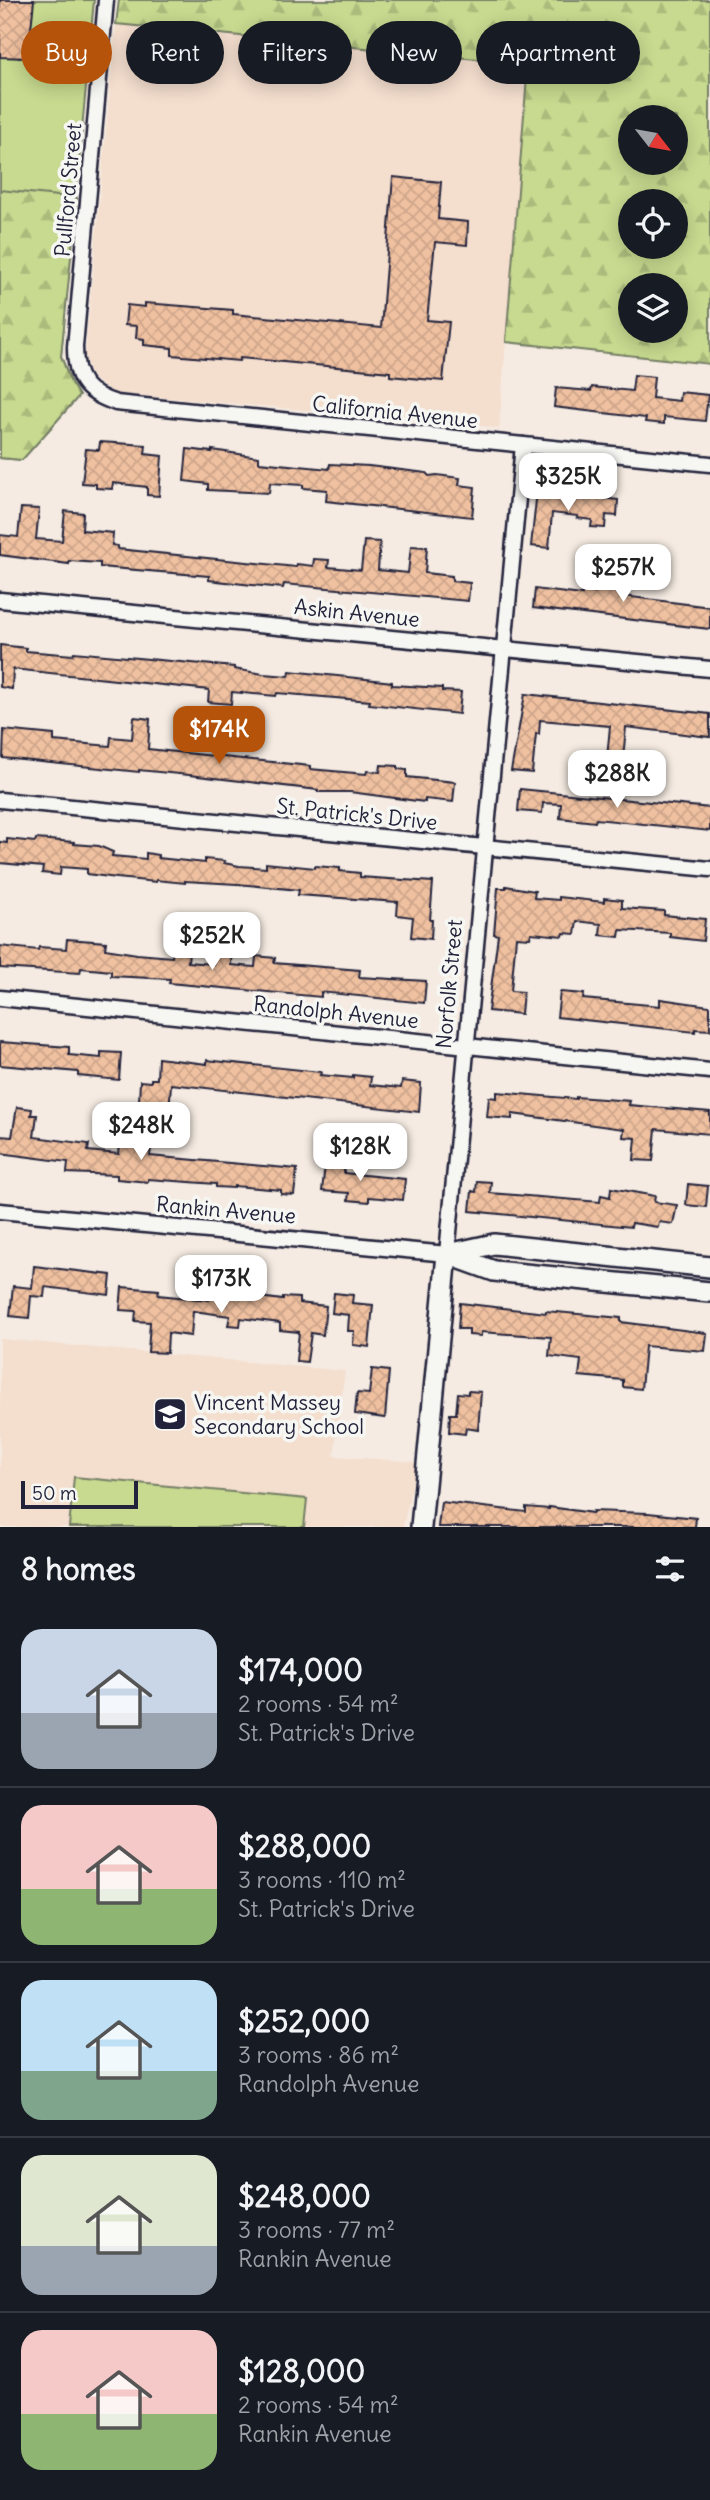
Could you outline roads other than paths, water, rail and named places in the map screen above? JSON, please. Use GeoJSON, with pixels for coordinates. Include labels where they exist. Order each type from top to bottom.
{"type":"FeatureCollection","features":[{"type":"Feature","properties":{"kind":"street","name":"Pullford Street"},"geometry":{"type":"LineString","coordinates":[[82,382],[75,365],[75,347],[106,0]]}},
{"type":"Feature","properties":{"kind":"street","name":"California Avenue"},"geometry":{"type":"LineString","coordinates":[[82,382],[96,396],[116,403],[710,464]]}},
{"type":"Feature","properties":{"kind":"street","name":"Norfolk Street"},"geometry":{"type":"LineString","coordinates":[[421,1527],[523,445]]}},
{"type":"Feature","properties":{"kind":"street","name":"Askin Avenue"},"geometry":{"type":"LineString","coordinates":[[0,600],[710,669]]}},
{"type":"Feature","properties":{"kind":"street","name":"St. Patrick's Drive"},"geometry":{"type":"LineString","coordinates":[[0,800],[710,869]]}},
{"type":"Feature","properties":{"kind":"street","name":"Randolph Avenue"},"geometry":{"type":"LineString","coordinates":[[0,998],[710,1071]]}},
{"type":"Feature","properties":{"kind":"street","name":"Rankin Avenue"},"geometry":{"type":"LineString","coordinates":[[0,1211],[447,1254],[494,1271],[710,1292]]}},
{"type":"Feature","properties":{"kind":"street","name":"Rankin Avenue"},"geometry":{"type":"LineString","coordinates":[[447,1254],[494,1244],[710,1267]]}},
{"type":"Feature","properties":{"kind":"place","name":"Vincent Massey Secondary School"},"geometry":{"type":"Point","coordinates":[170,1414]}}]}
